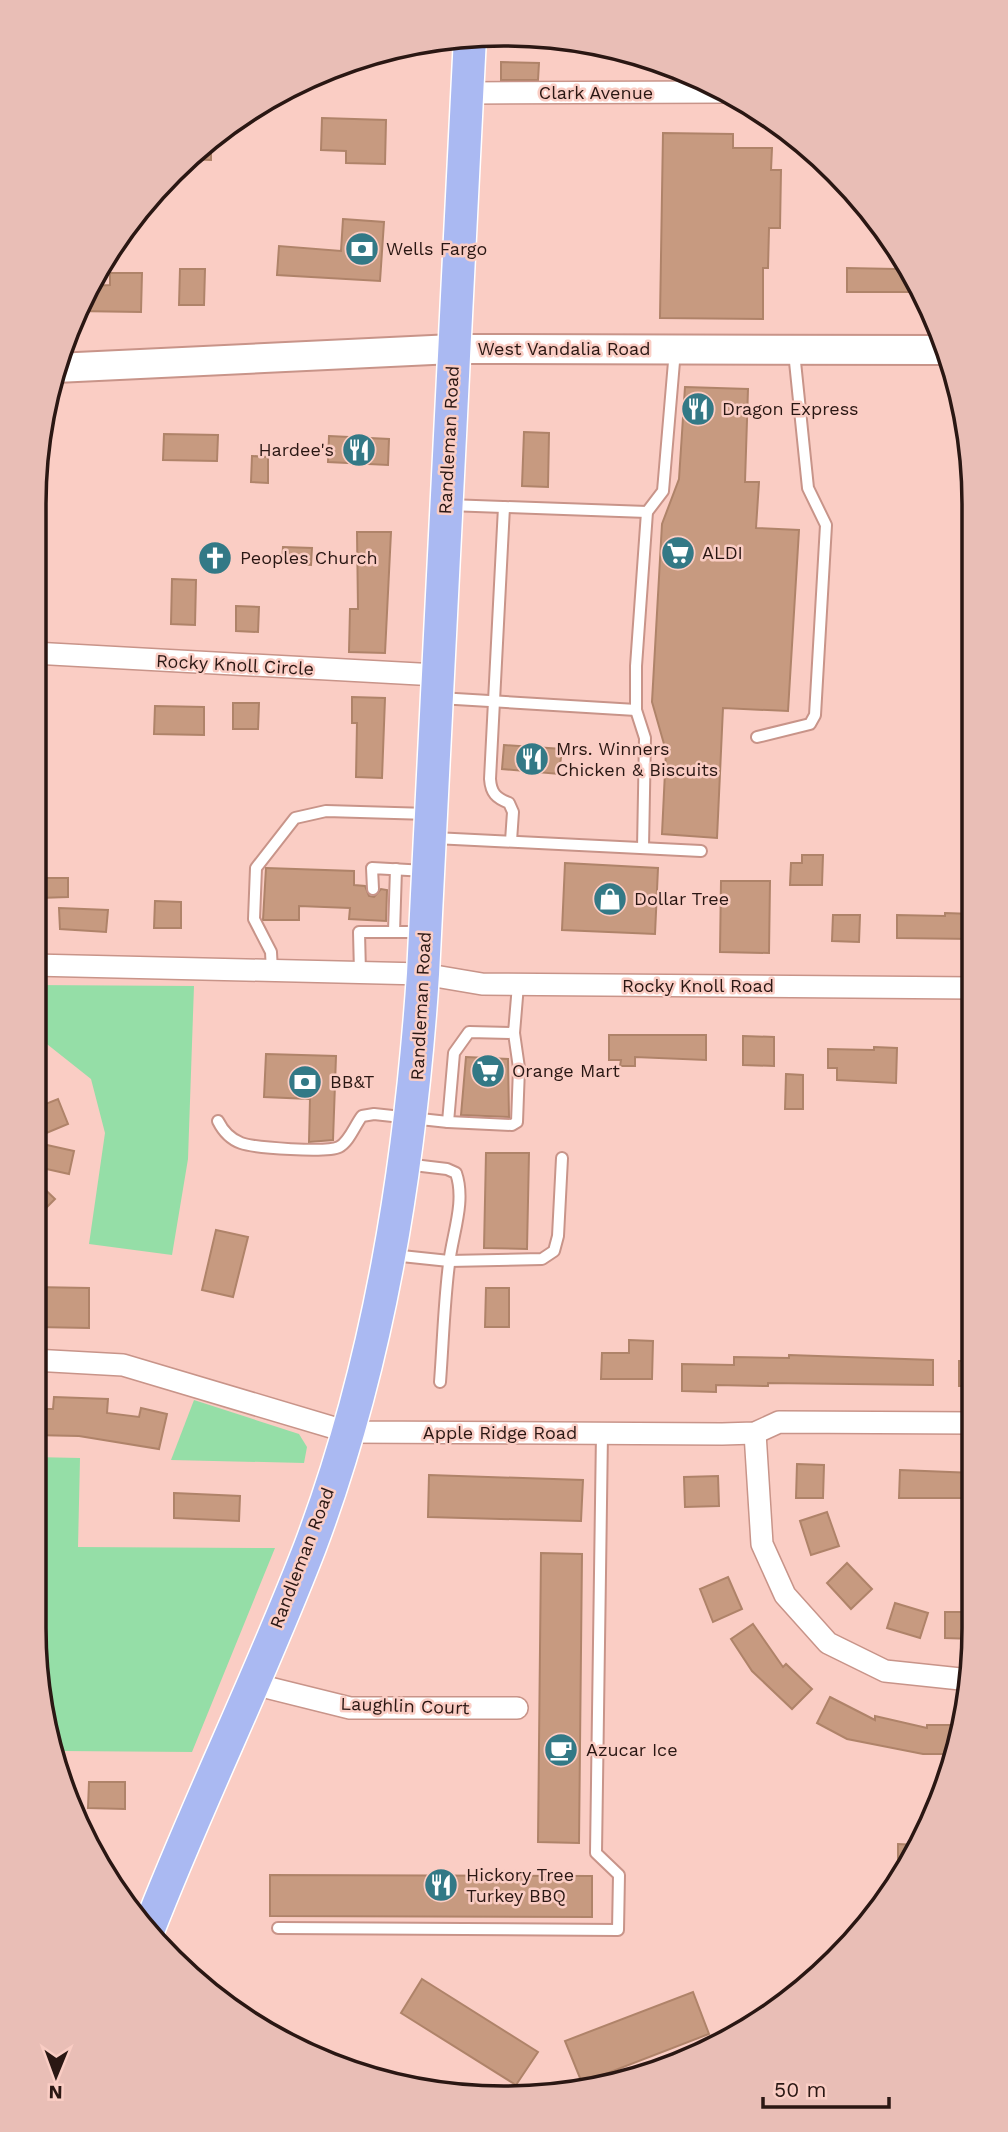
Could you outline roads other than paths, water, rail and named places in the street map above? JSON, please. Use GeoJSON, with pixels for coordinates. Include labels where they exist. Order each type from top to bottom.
{"type":"FeatureCollection","features":[{"type":"Feature","properties":{"kind":"main road","name":"Randleman Road"},"geometry":{"type":"LineString","coordinates":[[152,1922],[310,1545],[348,1432],[389,1255],[411,1117],[423,974],[470,46]]}},
{"type":"Feature","properties":{"kind":"main road","name":"West Vandalia Road"},"geometry":{"type":"LineString","coordinates":[[67,367],[453,349],[935,350]]}},
{"type":"Feature","properties":{"kind":"street","name":"Clark Avenue"},"geometry":{"type":"LineString","coordinates":[[468,93],[705,92]]}},
{"type":"Feature","properties":{"kind":"street","name":"Rocky Knoll Circle"},"geometry":{"type":"LineString","coordinates":[[46,654],[436,686]]}},
{"type":"Feature","properties":{"kind":"street"},"geometry":{"type":"LineString","coordinates":[[46,965],[423,974]]}},
{"type":"Feature","properties":{"kind":"street","name":"Rocky Knoll Road"},"geometry":{"type":"LineString","coordinates":[[423,974],[482,984],[518,985],[962,988]]}},
{"type":"Feature","properties":{"kind":"street","name":"Apple Ridge Road"},"geometry":{"type":"LineString","coordinates":[[46,1361],[123,1365],[348,1432],[755,1433],[779,1422],[962,1423]]}},
{"type":"Feature","properties":{"kind":"street"},"geometry":{"type":"LineString","coordinates":[[755,1433],[762,1544],[785,1595],[828,1643],[885,1671],[960,1679]]}},
{"type":"Feature","properties":{"kind":"street","name":"Laughlin Court"},"geometry":{"type":"LineString","coordinates":[[253,1684],[350,1709],[517,1708]]}},
{"type":"Feature","properties":{"kind":"lane"},"geometry":{"type":"LineString","coordinates":[[643,848],[645,738],[636,710],[636,666],[647,512],[663,491],[675,349]]}},
{"type":"Feature","properties":{"kind":"lane"},"geometry":{"type":"LineString","coordinates":[[757,737],[810,724],[815,715],[826,525],[808,488],[794,349]]}},
{"type":"Feature","properties":{"kind":"lane"},"geometry":{"type":"LineString","coordinates":[[446,505],[647,512]]}},
{"type":"Feature","properties":{"kind":"lane"},"geometry":{"type":"LineString","coordinates":[[503,507],[491,790],[498,798],[509,803],[513,812],[511,841]]}},
{"type":"Feature","properties":{"kind":"lane"},"geometry":{"type":"LineString","coordinates":[[436,686],[494,700],[636,710]]}},
{"type":"Feature","properties":{"kind":"lane"},"geometry":{"type":"LineString","coordinates":[[272,971],[271,952],[254,919],[256,869],[295,818],[326,811],[511,841],[701,851]]}},
{"type":"Feature","properties":{"kind":"lane"},"geometry":{"type":"LineString","coordinates":[[373,889],[372,868],[429,872]]}},
{"type":"Feature","properties":{"kind":"lane"},"geometry":{"type":"LineString","coordinates":[[394,932],[396,869]]}},
{"type":"Feature","properties":{"kind":"lane"},"geometry":{"type":"LineString","coordinates":[[360,973],[359,932],[370,926],[394,932],[425,932]]}},
{"type":"Feature","properties":{"kind":"lane"},"geometry":{"type":"LineString","coordinates":[[218,1121],[223,1131],[238,1143],[325,1149],[337,1148],[345,1142],[362,1116],[512,1125],[517,1122],[519,1068],[514,1033],[518,985]]}},
{"type":"Feature","properties":{"kind":"lane"},"geometry":{"type":"LineString","coordinates":[[449,1122],[454,1053],[464,1038],[469,1032],[514,1033]]}},
{"type":"Feature","properties":{"kind":"lane"},"geometry":{"type":"LineString","coordinates":[[389,1255],[449,1261],[542,1259],[554,1251],[558,1236],[562,1158]]}},
{"type":"Feature","properties":{"kind":"lane"},"geometry":{"type":"LineString","coordinates":[[404,1164],[447,1169],[456,1173],[460,1183],[456,1233],[449,1261],[440,1382]]}},
{"type":"Feature","properties":{"kind":"lane"},"geometry":{"type":"LineString","coordinates":[[278,1928],[618,1930],[619,1875],[596,1853],[602,1433]]}},
{"type":"Feature","properties":{"kind":"place","name":"Wells Fargo"},"geometry":{"type":"Point","coordinates":[362,249]}},
{"type":"Feature","properties":{"kind":"place","name":"Dragon Express"},"geometry":{"type":"Point","coordinates":[698,409]}},
{"type":"Feature","properties":{"kind":"place","name":"Hardee's"},"geometry":{"type":"Point","coordinates":[359,450]}},
{"type":"Feature","properties":{"kind":"place","name":"ALDI"},"geometry":{"type":"Point","coordinates":[678,553]}},
{"type":"Feature","properties":{"kind":"place","name":"Peoples Church"},"geometry":{"type":"Point","coordinates":[215,558]}},
{"type":"Feature","properties":{"kind":"place","name":"Mrs. Winners Chicken & Biscuits"},"geometry":{"type":"Point","coordinates":[532,759]}},
{"type":"Feature","properties":{"kind":"place","name":"Dollar Tree"},"geometry":{"type":"Point","coordinates":[610,899]}},
{"type":"Feature","properties":{"kind":"place","name":"Orange Mart"},"geometry":{"type":"Point","coordinates":[488,1071]}},
{"type":"Feature","properties":{"kind":"place","name":"BB&T"},"geometry":{"type":"Point","coordinates":[305,1082]}},
{"type":"Feature","properties":{"kind":"place","name":"Azucar Ice"},"geometry":{"type":"Point","coordinates":[561,1750]}},
{"type":"Feature","properties":{"kind":"place","name":"Hickory Tree Turkey BBQ"},"geometry":{"type":"Point","coordinates":[441,1885]}}]}
